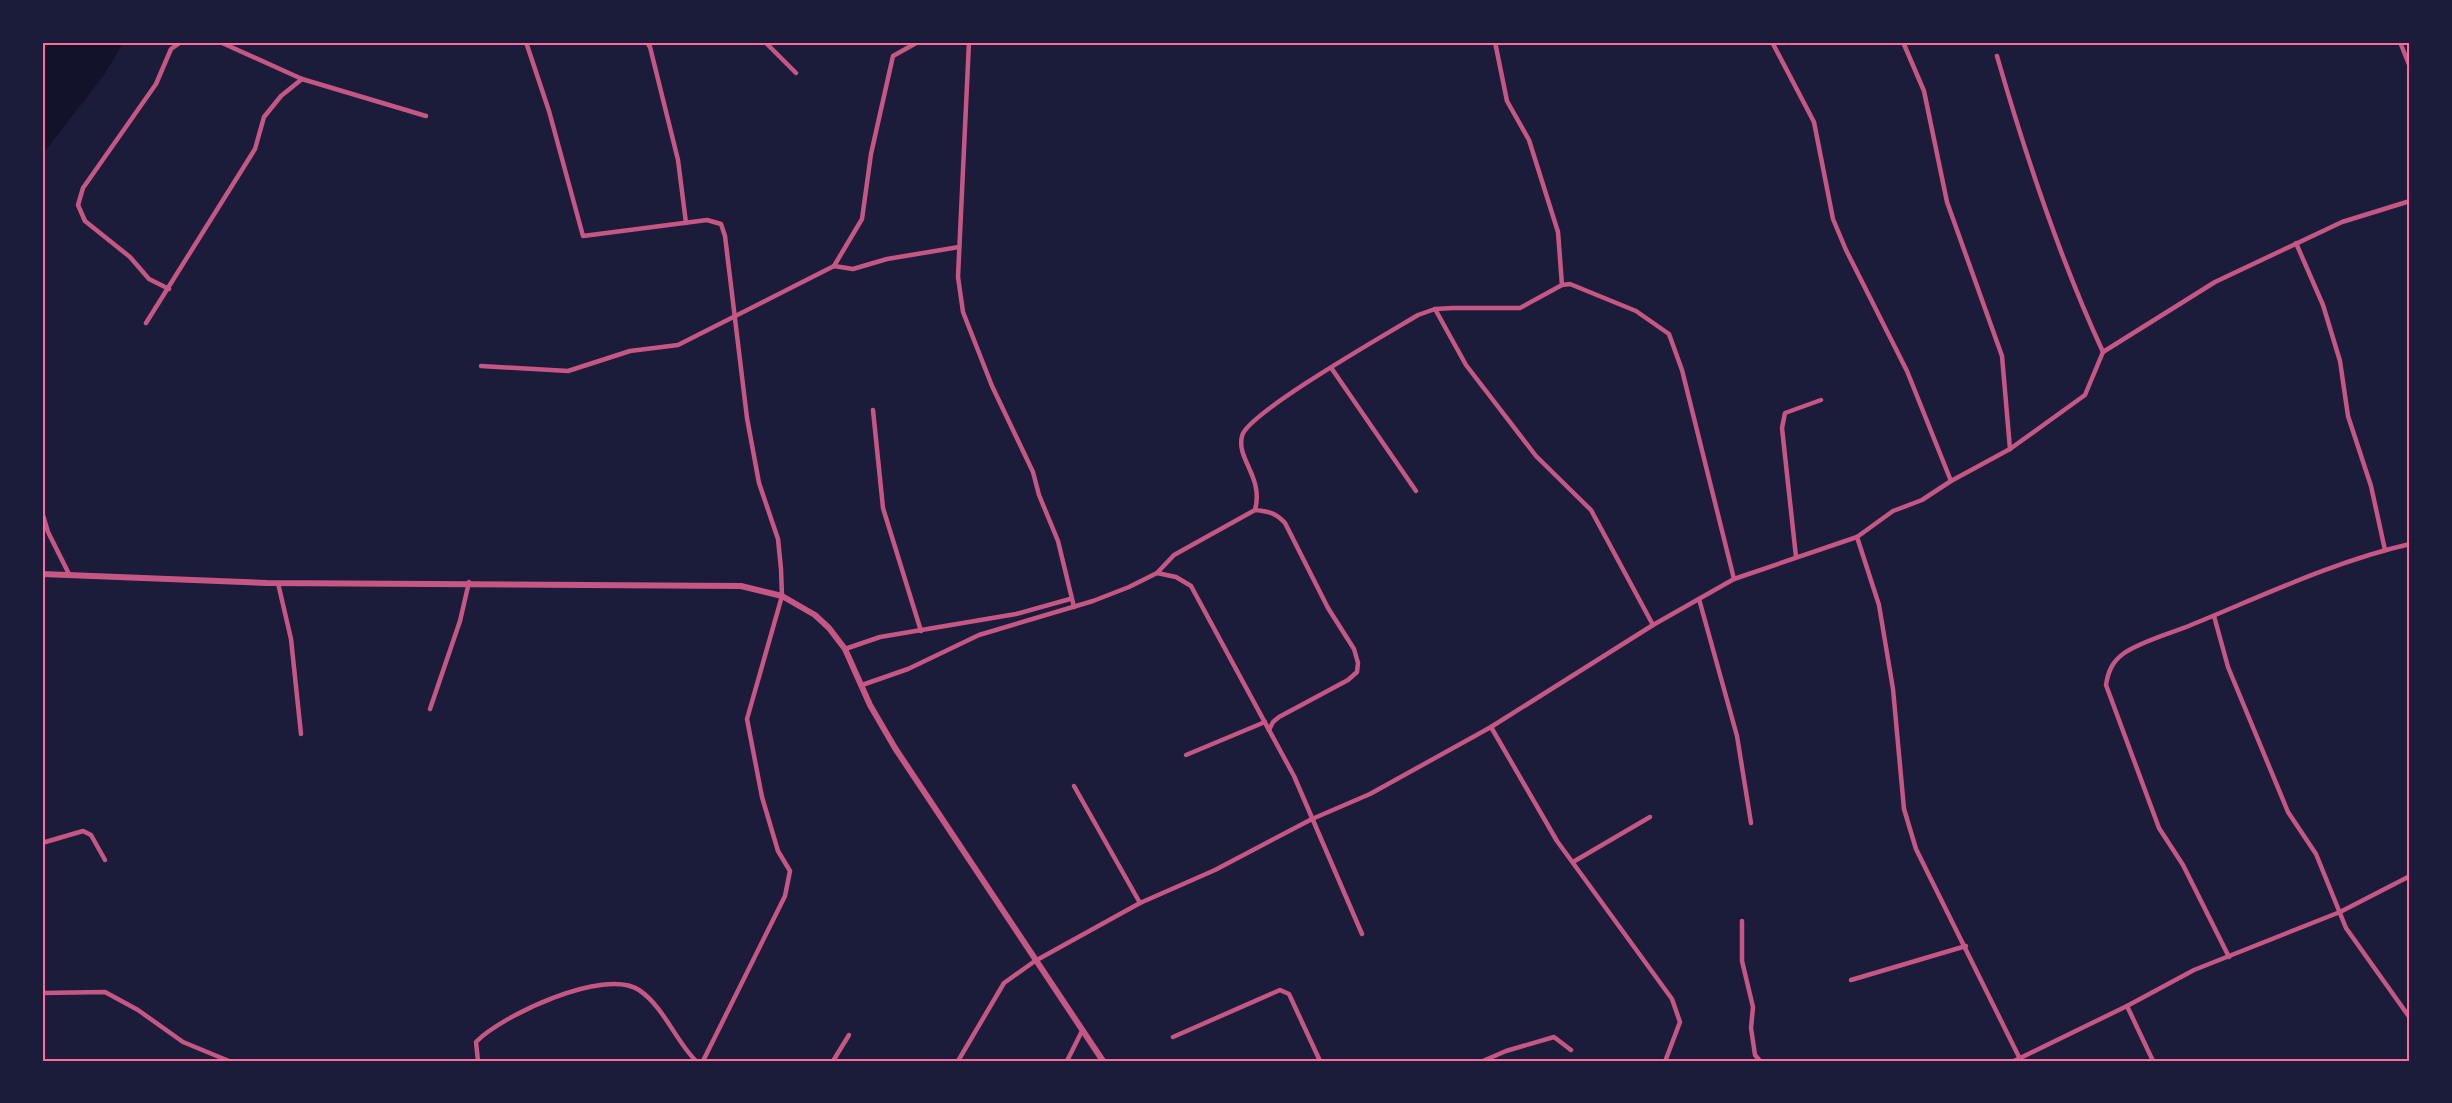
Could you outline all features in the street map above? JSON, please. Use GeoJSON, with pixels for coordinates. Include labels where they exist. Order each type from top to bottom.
{"type":"FeatureCollection","features":[{"type":"Feature","properties":{"kind":"street"},"geometry":{"type":"LineString","coordinates":[[170,289],[149,279],[130,257],[84,220],[78,205],[83,188],[156,84],[171,49],[181,42]]}},
{"type":"Feature","properties":{"kind":"street"},"geometry":{"type":"LineString","coordinates":[[220,42],[302,80],[426,116]]}},
{"type":"Feature","properties":{"kind":"street"},"geometry":{"type":"LineString","coordinates":[[526,42],[549,111],[583,236],[707,220],[721,224],[725,236],[747,418],[759,483],[778,539],[782,596],[747,719],[762,797],[778,851],[790,871],[785,896],[703,1061]]}},
{"type":"Feature","properties":{"kind":"street"},"geometry":{"type":"LineString","coordinates":[[647,42],[678,160],[686,223]]}},
{"type":"Feature","properties":{"kind":"street"},"geometry":{"type":"LineString","coordinates":[[765,42],[796,73]]}},
{"type":"Feature","properties":{"kind":"street"},"geometry":{"type":"LineString","coordinates":[[481,366],[568,371],[630,351],[678,345],[714,328],[735,314],[834,266],[862,219],[871,154],[893,56],[918,42]]}},
{"type":"Feature","properties":{"kind":"street"},"geometry":{"type":"LineString","coordinates":[[969,42],[958,277],[963,312],[992,386],[1033,472],[1039,495],[1058,542],[1070,583],[1070,599],[1074,607]]}},
{"type":"Feature","properties":{"kind":"street"},"geometry":{"type":"LineString","coordinates":[[1495,42],[1508,101],[1529,140],[1558,232],[1562,285]]}},
{"type":"Feature","properties":{"kind":"street"},"geometry":{"type":"LineString","coordinates":[[1772,42],[1814,123],[1833,219],[1846,250],[1907,371],[1951,481]]}},
{"type":"Feature","properties":{"kind":"street"},"geometry":{"type":"LineString","coordinates":[[1903,42],[1924,90],[1947,202],[2002,356],[2010,449]]}},
{"type":"Feature","properties":{"kind":"street"},"geometry":{"type":"LineString","coordinates":[[2400,42],[2410,67]]}},
{"type":"Feature","properties":{"kind":"street"},"geometry":{"type":"LineString","coordinates":[[1997,56],[2024,149],[2080,302],[2103,352]]}},
{"type":"Feature","properties":{"kind":"street"},"geometry":{"type":"LineString","coordinates":[[146,323],[170,289],[255,149],[264,117],[281,96],[302,80]]}},
{"type":"Feature","properties":{"kind":"street"},"geometry":{"type":"LineString","coordinates":[[958,1061],[1004,983],[1035,961],[1140,903],[1215,870],[1312,819],[1370,794],[1491,727],[1698,598],[1734,579],[1857,537],[1893,511],[1922,500],[1951,481],[2010,449],[2085,396],[2103,352],[2215,282],[2342,222],[2410,201]]}},
{"type":"Feature","properties":{"kind":"street"},"geometry":{"type":"LineString","coordinates":[[2295,243],[2323,305],[2340,361],[2348,416],[2371,486],[2385,550]]}},
{"type":"Feature","properties":{"kind":"street"},"geometry":{"type":"LineString","coordinates":[[834,266],[853,269],[887,259],[959,246]]}},
{"type":"Feature","properties":{"kind":"street"},"geometry":{"type":"LineString","coordinates":[[1255,510],[1259,496],[1255,477],[1244,454],[1242,434],[1248,425],[1287,396],[1418,315],[1436,309],[1520,308],[1562,285],[1570,284],[1610,298],[1636,311],[1669,334],[1682,370],[1734,579]]}},
{"type":"Feature","properties":{"kind":"street"},"geometry":{"type":"LineString","coordinates":[[1436,309],[1466,365],[1536,456],[1591,510],[1653,626]]}},
{"type":"Feature","properties":{"kind":"street"},"geometry":{"type":"LineString","coordinates":[[1332,369],[1416,491]]}},
{"type":"Feature","properties":{"kind":"street"},"geometry":{"type":"LineString","coordinates":[[1796,557],[1782,428],[1785,413],[1821,400]]}},
{"type":"Feature","properties":{"kind":"street"},"geometry":{"type":"LineString","coordinates":[[873,410],[883,508],[921,631]]}},
{"type":"Feature","properties":{"kind":"street"},"geometry":{"type":"LineString","coordinates":[[862,685],[908,669],[978,634],[1074,607],[1129,587],[1157,573],[1174,555],[1255,510],[1268,511],[1279,516],[1285,523],[1328,608],[1354,649],[1358,663],[1357,672],[1348,680],[1279,717],[1269,730]]}},
{"type":"Feature","properties":{"kind":"street"},"geometry":{"type":"LineString","coordinates":[[42,512],[48,532],[69,574]]}},
{"type":"Feature","properties":{"kind":"street"},"geometry":{"type":"LineString","coordinates":[[1857,537],[1879,605],[1893,689],[1904,809],[1916,849],[1966,946],[2020,1060]]}},
{"type":"Feature","properties":{"kind":"street"},"geometry":{"type":"LineString","coordinates":[[2229,957],[2183,865],[2159,828],[2106,685],[2109,669],[2123,653],[2385,550],[2410,544]]}},
{"type":"Feature","properties":{"kind":"street"},"geometry":{"type":"LineString","coordinates":[[1157,573],[1176,577],[1191,586],[1294,776],[1329,852],[1362,934]]}},
{"type":"Feature","properties":{"kind":"street"},"geometry":{"type":"LineString","coordinates":[[42,574],[278,583],[470,582],[741,586],[782,596],[815,615],[845,649],[870,705],[895,748],[979,871],[1035,961],[1103,1061]]}},
{"type":"Feature","properties":{"kind":"street"},"geometry":{"type":"LineString","coordinates":[[430,709],[460,621],[470,582]]}},
{"type":"Feature","properties":{"kind":"street"},"geometry":{"type":"LineString","coordinates":[[278,583],[291,639],[301,734]]}},
{"type":"Feature","properties":{"kind":"street"},"geometry":{"type":"LineString","coordinates":[[1698,598],[1737,736],[1751,824]]}},
{"type":"Feature","properties":{"kind":"street"},"geometry":{"type":"LineString","coordinates":[[845,649],[880,637],[1016,614],[1070,599]]}},
{"type":"Feature","properties":{"kind":"street"},"geometry":{"type":"LineString","coordinates":[[2214,616],[2228,667],[2288,812],[2316,854],[2346,928],[2408,1009],[2410,1018]]}},
{"type":"Feature","properties":{"kind":"street"},"geometry":{"type":"LineString","coordinates":[[1186,755],[1265,722]]}},
{"type":"Feature","properties":{"kind":"street"},"geometry":{"type":"LineString","coordinates":[[1491,727],[1557,841],[1672,999],[1680,1023],[1666,1059]]}},
{"type":"Feature","properties":{"kind":"street"},"geometry":{"type":"LineString","coordinates":[[1074,786],[1140,903]]}},
{"type":"Feature","properties":{"kind":"street"},"geometry":{"type":"LineString","coordinates":[[1573,862],[1650,817]]}},
{"type":"Feature","properties":{"kind":"street"},"geometry":{"type":"LineString","coordinates":[[42,843],[83,831],[91,835],[105,860]]}},
{"type":"Feature","properties":{"kind":"street"},"geometry":{"type":"LineString","coordinates":[[2014,1061],[2127,1006],[2194,970],[2307,923],[2340,912],[2410,876]]}},
{"type":"Feature","properties":{"kind":"street"},"geometry":{"type":"LineString","coordinates":[[1742,921],[1742,961],[1753,1007],[1751,1028],[1755,1055],[1760,1061]]}},
{"type":"Feature","properties":{"kind":"street"},"geometry":{"type":"LineString","coordinates":[[1851,980],[1966,946]]}},
{"type":"Feature","properties":{"kind":"street"},"geometry":{"type":"LineString","coordinates":[[478,1061],[476,1042],[488,1029],[573,989],[592,985],[622,985],[638,989],[660,1012],[685,1050],[696,1061]]}},
{"type":"Feature","properties":{"kind":"street"},"geometry":{"type":"LineString","coordinates":[[1173,1037],[1280,990],[1289,994],[1320,1061]]}},
{"type":"Feature","properties":{"kind":"street"},"geometry":{"type":"LineString","coordinates":[[42,993],[105,992],[138,1010],[183,1042],[229,1061]]}},
{"type":"Feature","properties":{"kind":"street"},"geometry":{"type":"LineString","coordinates":[[2127,1006],[2152,1061]]}},
{"type":"Feature","properties":{"kind":"street"},"geometry":{"type":"LineString","coordinates":[[1067,1061],[1082,1031]]}},
{"type":"Feature","properties":{"kind":"street"},"geometry":{"type":"LineString","coordinates":[[833,1061],[849,1035]]}},
{"type":"Feature","properties":{"kind":"street"},"geometry":{"type":"LineString","coordinates":[[1483,1061],[1506,1050],[1554,1037],[1571,1050]]}},
{"type":"Feature","properties":{"kind":"shaded area"},"geometry":{"type":"Polygon","coordinates":[[[42,42],[124,42],[104,75],[42,155],[42,42]]]}}]}
